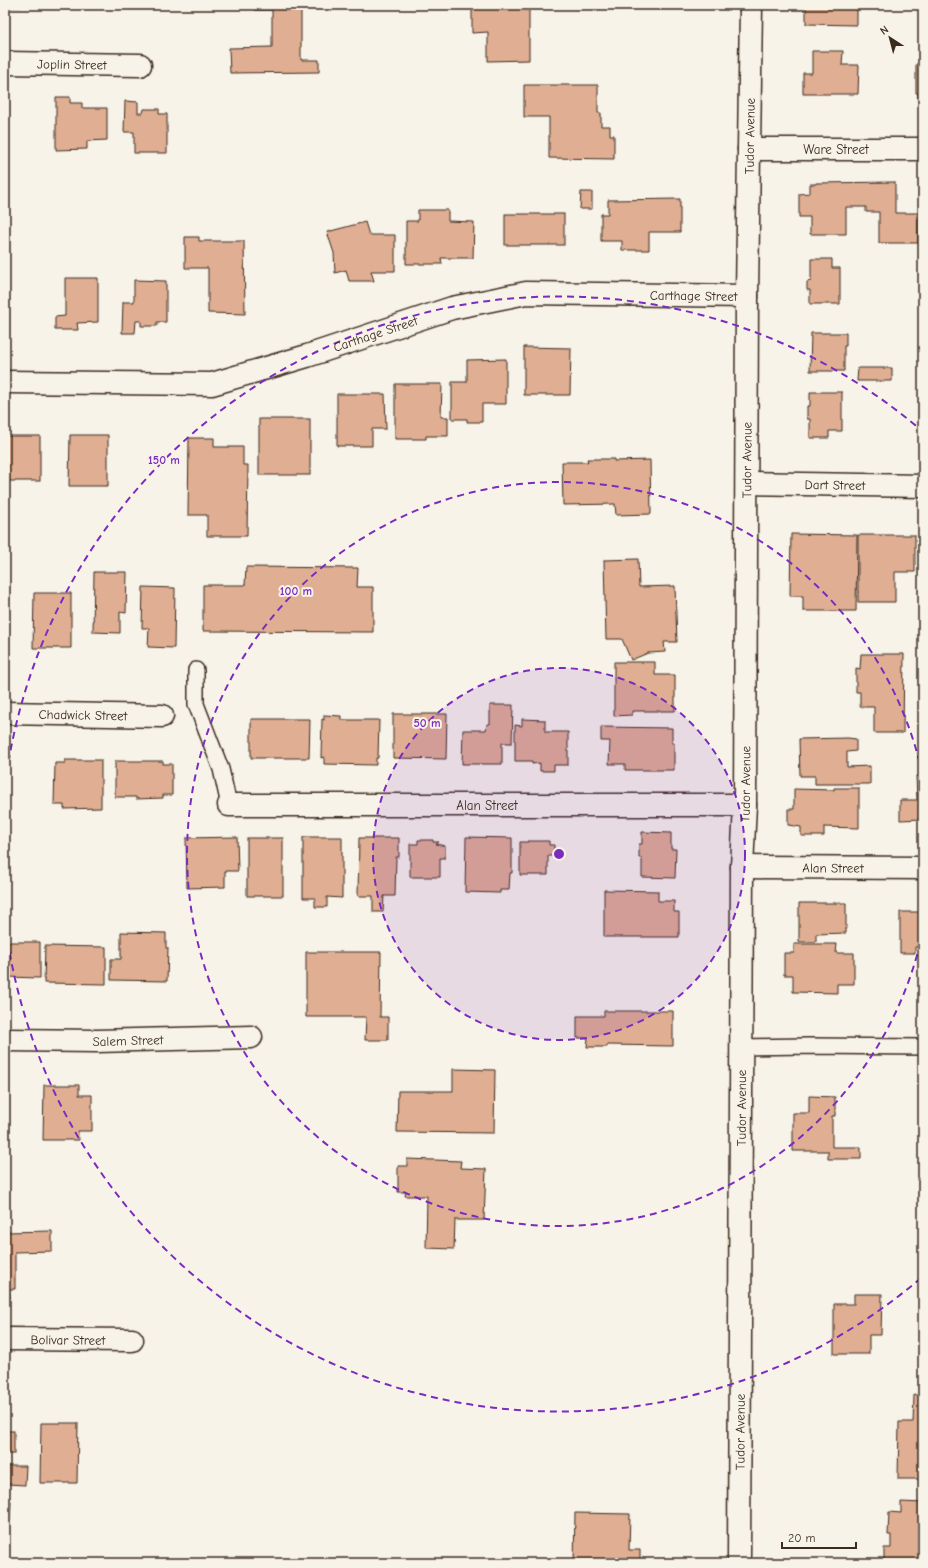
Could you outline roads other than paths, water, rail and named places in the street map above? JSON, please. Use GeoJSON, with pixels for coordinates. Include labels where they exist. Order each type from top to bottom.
{"type":"FeatureCollection","features":[{"type":"Feature","properties":{"kind":"street","name":"Tudor Avenue"},"geometry":{"type":"LineString","coordinates":[[739,1563],[742,867],[745,805],[748,482],[747,296],[751,5]]}},
{"type":"Feature","properties":{"kind":"street","name":"Joplin Street"},"geometry":{"type":"LineString","coordinates":[[5,63],[140,65]]}},
{"type":"Feature","properties":{"kind":"street","name":"Ware Street"},"geometry":{"type":"LineString","coordinates":[[749,149],[923,148]]}},
{"type":"Feature","properties":{"kind":"street","name":"Carthage Street"},"geometry":{"type":"LineString","coordinates":[[5,382],[212,384],[306,356],[452,308],[526,293],[747,296]]}},
{"type":"Feature","properties":{"kind":"street","name":"Dart Street"},"geometry":{"type":"LineString","coordinates":[[748,482],[923,486]]}},
{"type":"Feature","properties":{"kind":"street","name":"Chadwick Street"},"geometry":{"type":"LineString","coordinates":[[5,713],[162,716]]}},
{"type":"Feature","properties":{"kind":"street","name":"Alan Street"},"geometry":{"type":"LineString","coordinates":[[229,805],[745,805]]}},
{"type":"Feature","properties":{"kind":"street","name":"Alan Street"},"geometry":{"type":"LineString","coordinates":[[742,867],[923,868]]}},
{"type":"Feature","properties":{"kind":"street","name":"Salem Street"},"geometry":{"type":"LineString","coordinates":[[5,1040],[251,1037]]}},
{"type":"Feature","properties":{"kind":"street","name":"Bolivar Street"},"geometry":{"type":"LineString","coordinates":[[5,1339],[132,1340]]}},
{"type":"Feature","properties":{"kind":"lane"},"geometry":{"type":"LineString","coordinates":[[196,670],[196,704],[221,769],[229,805]]}},
{"type":"Feature","properties":{"kind":"lane"},"geometry":{"type":"LineString","coordinates":[[742,1047],[923,1047]]}}]}
